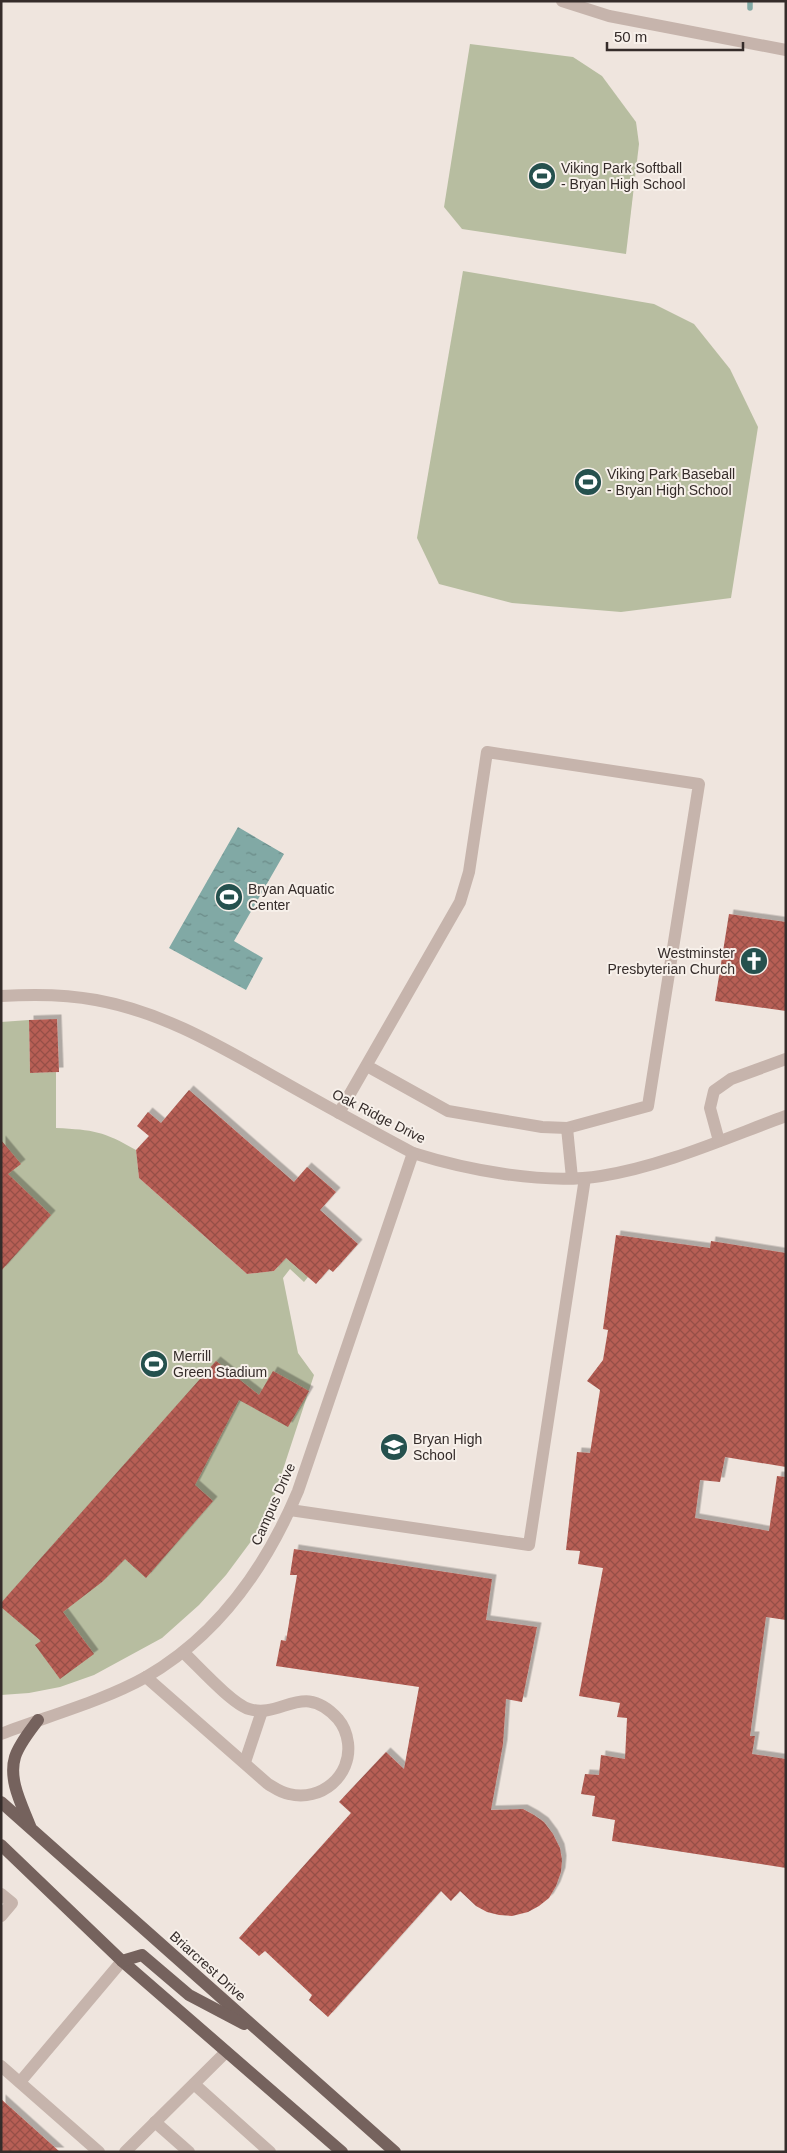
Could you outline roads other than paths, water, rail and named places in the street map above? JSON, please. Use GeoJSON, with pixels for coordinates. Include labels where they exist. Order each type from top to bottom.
{"type":"FeatureCollection","features":[{"type":"Feature","properties":{"kind":"main road"},"geometry":{"type":"LineString","coordinates":[[30,1828],[13,1775],[15,1757],[38,1720]]}},
{"type":"Feature","properties":{"kind":"main road","name":"Briarcrest Drive"},"geometry":{"type":"LineString","coordinates":[[1,1802],[396,2152]]}},
{"type":"Feature","properties":{"kind":"main road"},"geometry":{"type":"LineString","coordinates":[[1,1845],[122,1961],[342,2152]]}},
{"type":"Feature","properties":{"kind":"main road"},"geometry":{"type":"LineString","coordinates":[[122,1961],[142,1956],[189,1995],[262,2034]]}},
{"type":"Feature","properties":{"kind":"street"},"geometry":{"type":"LineString","coordinates":[[562,1],[609,16],[786,50]]}},
{"type":"Feature","properties":{"kind":"street"},"geometry":{"type":"LineString","coordinates":[[339,1113],[452,917],[465,890],[487,752],[699,784],[648,1106],[567,1128],[542,1127],[448,1110],[367,1066]]}},
{"type":"Feature","properties":{"kind":"street","name":"Oak Ridge Drive"},"geometry":{"type":"LineString","coordinates":[[1,996],[39,994],[70,996],[97,1000],[150,1015],[210,1040],[413,1153],[440,1162],[491,1172],[585,1178],[646,1166],[786,1116]]}},
{"type":"Feature","properties":{"kind":"street"},"geometry":{"type":"LineString","coordinates":[[719,1141],[710,1108],[714,1091],[731,1079],[786,1059]]}},
{"type":"Feature","properties":{"kind":"street"},"geometry":{"type":"LineString","coordinates":[[567,1128],[572,1178]]}},
{"type":"Feature","properties":{"kind":"street","name":"Campus Drive"},"geometry":{"type":"LineString","coordinates":[[1,1734],[102,1697],[146,1676],[183,1652],[222,1616],[241,1594],[274,1542],[290,1510],[310,1459],[413,1153]]}},
{"type":"Feature","properties":{"kind":"street"},"geometry":{"type":"LineString","coordinates":[[290,1510],[529,1545],[585,1178]]}},
{"type":"Feature","properties":{"kind":"street"},"geometry":{"type":"LineString","coordinates":[[146,1676],[268,1784],[278,1790],[300,1796],[314,1794],[328,1788],[340,1777],[347,1763],[349,1748],[347,1735],[340,1721],[329,1710],[305,1701],[292,1702],[262,1711],[242,1706],[183,1652]]}},
{"type":"Feature","properties":{"kind":"street"},"geometry":{"type":"LineString","coordinates":[[245,1762],[262,1711]]}},
{"type":"Feature","properties":{"kind":"street"},"geometry":{"type":"LineString","coordinates":[[1,1894],[12,1903],[1,1916]]}},
{"type":"Feature","properties":{"kind":"street"},"geometry":{"type":"LineString","coordinates":[[20,2082],[122,1961]]}},
{"type":"Feature","properties":{"kind":"street"},"geometry":{"type":"LineString","coordinates":[[126,2152],[226,2052]]}},
{"type":"Feature","properties":{"kind":"street"},"geometry":{"type":"LineString","coordinates":[[1,2066],[97,2151]]}},
{"type":"Feature","properties":{"kind":"street"},"geometry":{"type":"LineString","coordinates":[[194,2084],[270,2152]]}},
{"type":"Feature","properties":{"kind":"street"},"geometry":{"type":"LineString","coordinates":[[156,2122],[190,2152]]}},
{"type":"Feature","properties":{"kind":"water","name":"Bryan Aquatic Center"},"geometry":{"type":"Polygon","coordinates":[[[238,827],[284,854],[234,941],[263,958],[246,990],[169,948],[238,827]]]}},
{"type":"Feature","properties":{"kind":"waterway"},"geometry":{"type":"LineString","coordinates":[[750,1],[750,8]]}},
{"type":"Feature","properties":{"kind":"place","name":"Viking Park Softball - Bryan High School"},"geometry":{"type":"Point","coordinates":[542,176]}},
{"type":"Feature","properties":{"kind":"place","name":"Viking Park Baseball - Bryan High School"},"geometry":{"type":"Point","coordinates":[588,482]}},
{"type":"Feature","properties":{"kind":"place","name":"Bryan Aquatic Center"},"geometry":{"type":"Point","coordinates":[229,897]}},
{"type":"Feature","properties":{"kind":"place","name":"Westminster Presbyterian Church"},"geometry":{"type":"Point","coordinates":[754,961]}},
{"type":"Feature","properties":{"kind":"place","name":"Merrill Green Stadium"},"geometry":{"type":"Point","coordinates":[154,1364]}},
{"type":"Feature","properties":{"kind":"place","name":"Bryan High School"},"geometry":{"type":"Point","coordinates":[394,1447]}}]}
